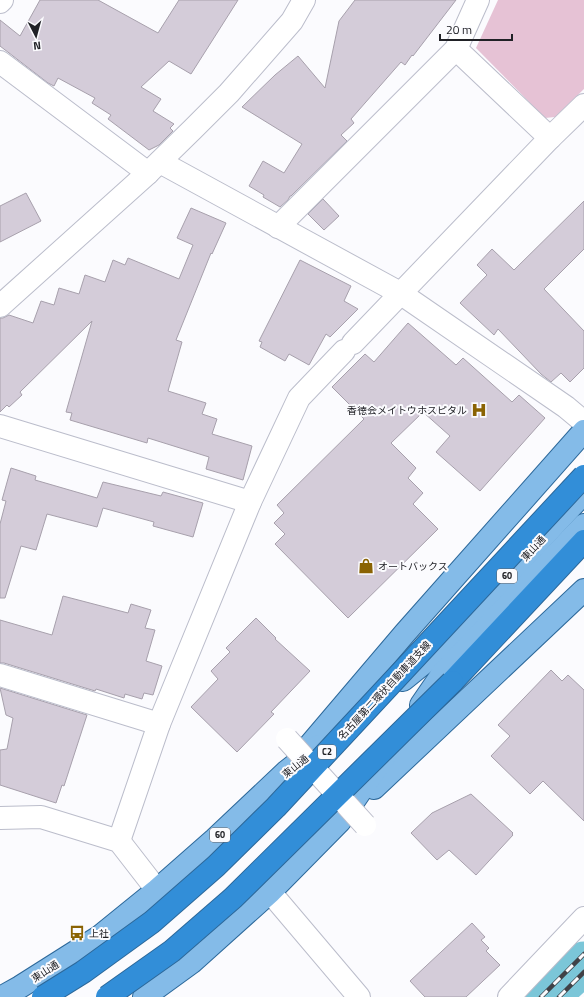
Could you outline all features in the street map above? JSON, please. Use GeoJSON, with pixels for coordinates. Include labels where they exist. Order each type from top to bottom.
{"type":"FeatureCollection","features":[{"type":"Feature","properties":{"kind":"highway","name":"名古屋第二環状自動車道支線"},"geometry":{"type":"LineString","coordinates":[[43,997],[83,972],[152,922],[216,866],[276,807],[584,476]]}},
{"type":"Feature","properties":{"kind":"highway"},"geometry":{"type":"LineString","coordinates":[[107,997],[172,951],[233,898],[442,671],[584,541]]}},
{"type":"Feature","properties":{"kind":"highway"},"geometry":{"type":"LineString","coordinates":[[442,671],[584,551]]}},
{"type":"Feature","properties":{"kind":"main road","name":"60"},"geometry":{"type":"LineString","coordinates":[[286,772],[405,633],[584,431]]}},
{"type":"Feature","properties":{"kind":"main road","name":"東山通"},"geometry":{"type":"LineString","coordinates":[[144,997],[192,962],[270,892],[340,821],[442,671],[584,493]]}},
{"type":"Feature","properties":{"kind":"main road","name":"東山通"},"geometry":{"type":"LineString","coordinates":[[2,997],[99,936],[157,890],[215,839],[286,772],[442,671],[584,525]]}},
{"type":"Feature","properties":{"kind":"main road","name":"60"},"geometry":{"type":"LineString","coordinates":[[340,821],[584,590]]}},
{"type":"Feature","properties":{"kind":"street"},"geometry":{"type":"LineString","coordinates":[[0,306],[154,167],[229,93],[292,21],[304,0]]}},
{"type":"Feature","properties":{"kind":"street"},"geometry":{"type":"LineString","coordinates":[[278,227],[456,49],[478,0]]}},
{"type":"Feature","properties":{"kind":"street"},"geometry":{"type":"LineString","coordinates":[[456,49],[550,138]]}},
{"type":"Feature","properties":{"kind":"street"},"geometry":{"type":"LineString","coordinates":[[0,62],[154,167],[278,227],[400,293],[560,403],[584,422]]}},
{"type":"Feature","properties":{"kind":"street"},"geometry":{"type":"LineString","coordinates":[[120,841],[159,724],[250,502],[300,398],[550,138],[584,105]]}},
{"type":"Feature","properties":{"kind":"street"},"geometry":{"type":"LineString","coordinates":[[0,426],[250,502]]}},
{"type":"Feature","properties":{"kind":"street"},"geometry":{"type":"LineString","coordinates":[[0,675],[159,724]]}},
{"type":"Feature","properties":{"kind":"street"},"geometry":{"type":"LineString","coordinates":[[287,739],[365,825]]}},
{"type":"Feature","properties":{"kind":"street"},"geometry":{"type":"LineString","coordinates":[[0,818],[41,817],[120,841],[157,890]]}},
{"type":"Feature","properties":{"kind":"street"},"geometry":{"type":"LineString","coordinates":[[270,892],[359,997]]}},
{"type":"Feature","properties":{"kind":"street"},"geometry":{"type":"LineString","coordinates":[[509,997],[584,918]]}},
{"type":"Feature","properties":{"kind":"shaded area"},"geometry":{"type":"Polygon","coordinates":[[[498,0],[584,0],[584,89],[555,117],[545,118],[476,48],[498,0]]]}},
{"type":"Feature","properties":{"kind":"building"},"geometry":{"type":"Polygon","coordinates":[[[40,0],[98,0],[158,33],[179,0],[238,0],[191,74],[169,61],[141,87],[161,99],[153,111],[174,124],[170,128],[173,131],[159,145],[149,150],[108,119],[111,115],[92,103],[95,98],[58,78],[54,86],[48,83],[0,46],[0,20],[20,36],[40,0]]]}},
{"type":"Feature","properties":{"kind":"building"},"geometry":{"type":"Polygon","coordinates":[[[355,0],[456,0],[413,56],[412,55],[405,65],[401,62],[351,119],[354,123],[341,135],[347,141],[280,207],[263,197],[264,195],[249,186],[263,161],[284,173],[302,144],[242,107],[275,75],[298,56],[325,88],[339,21],[355,0]]]}},
{"type":"Feature","properties":{"kind":"building"},"geometry":{"type":"Polygon","coordinates":[[[26,193],[41,221],[0,242],[0,206],[26,193]]]}},
{"type":"Feature","properties":{"kind":"building"},"geometry":{"type":"Polygon","coordinates":[[[323,199],[339,216],[324,230],[308,214],[323,199]]]}},
{"type":"Feature","properties":{"kind":"building"},"geometry":{"type":"Polygon","coordinates":[[[584,201],[584,249],[544,289],[584,331],[584,368],[570,382],[561,373],[551,382],[541,374],[498,329],[494,335],[460,303],[487,275],[477,265],[492,249],[514,270],[584,201]]]}},
{"type":"Feature","properties":{"kind":"building"},"geometry":{"type":"Polygon","coordinates":[[[191,208],[226,223],[212,254],[211,253],[176,340],[182,342],[168,391],[206,403],[202,414],[217,419],[212,434],[252,446],[243,480],[206,469],[209,457],[148,438],[147,443],[70,420],[72,413],[66,412],[92,321],[20,392],[22,395],[9,407],[7,405],[0,412],[0,318],[9,315],[33,323],[41,301],[54,305],[59,288],[79,294],[85,275],[105,282],[113,260],[125,265],[128,258],[179,279],[193,245],[177,238],[191,208]]]}},
{"type":"Feature","properties":{"kind":"building"},"geometry":{"type":"Polygon","coordinates":[[[300,260],[351,286],[344,301],[358,309],[330,337],[326,334],[309,365],[289,354],[285,361],[260,347],[262,342],[259,341],[300,260]]]}},
{"type":"Feature","properties":{"kind":"building"},"geometry":{"type":"Polygon","coordinates":[[[408,323],[456,365],[463,358],[512,402],[519,395],[545,418],[480,491],[436,452],[450,436],[423,412],[391,443],[416,468],[408,478],[423,493],[413,504],[438,529],[348,618],[275,544],[285,534],[274,523],[284,513],[277,505],[364,419],[332,387],[365,354],[374,362],[408,323]]]}},
{"type":"Feature","properties":{"kind":"building"},"geometry":{"type":"Polygon","coordinates":[[[11,468],[36,476],[35,480],[97,498],[103,482],[161,496],[163,492],[203,503],[193,537],[153,526],[154,522],[103,508],[97,527],[47,514],[36,550],[21,546],[5,598],[0,598],[0,524],[6,501],[2,500],[11,468]]]}},
{"type":"Feature","properties":{"kind":"building"},"geometry":{"type":"Polygon","coordinates":[[[63,596],[128,613],[131,604],[151,610],[145,628],[155,630],[146,661],[162,666],[153,695],[144,693],[142,699],[125,694],[124,698],[0,663],[0,620],[52,635],[63,596]]]}},
{"type":"Feature","properties":{"kind":"building"},"geometry":{"type":"Polygon","coordinates":[[[256,618],[276,638],[275,639],[310,671],[271,712],[274,714],[237,752],[191,707],[218,679],[211,671],[230,652],[226,648],[256,618]]]}},
{"type":"Feature","properties":{"kind":"building"},"geometry":{"type":"Polygon","coordinates":[[[551,670],[562,681],[568,675],[584,690],[584,821],[543,781],[530,794],[491,756],[510,736],[498,725],[551,670]]]}},
{"type":"Feature","properties":{"kind":"building"},"geometry":{"type":"Polygon","coordinates":[[[0,688],[87,715],[64,786],[62,785],[56,803],[0,785],[0,750],[7,749],[13,718],[6,715],[0,688]]]}},
{"type":"Feature","properties":{"kind":"building"},"geometry":{"type":"Polygon","coordinates":[[[471,794],[513,833],[513,835],[476,875],[449,850],[437,860],[411,833],[432,813],[471,794]]]}},
{"type":"Feature","properties":{"kind":"building"},"geometry":{"type":"Polygon","coordinates":[[[472,923],[485,937],[481,940],[489,948],[486,951],[500,965],[466,997],[425,997],[410,981],[472,923]]]}},
{"type":"Feature","properties":{"kind":"waterway"},"geometry":{"type":"LineString","coordinates":[[547,997],[584,963]]}},
{"type":"Feature","properties":{"kind":"railway"},"geometry":{"type":"LineString","coordinates":[[541,997],[584,954]]}},
{"type":"Feature","properties":{"kind":"railway"},"geometry":{"type":"LineString","coordinates":[[559,997],[584,972]]}},
{"type":"Feature","properties":{"kind":"place","name":"香徳会メイトウホスピタル"},"geometry":{"type":"Point","coordinates":[479,410]}},
{"type":"Feature","properties":{"kind":"place","name":"オートバックス"},"geometry":{"type":"Point","coordinates":[366,566]}},
{"type":"Feature","properties":{"kind":"place","name":"上社"},"geometry":{"type":"Point","coordinates":[77,933]}}]}
